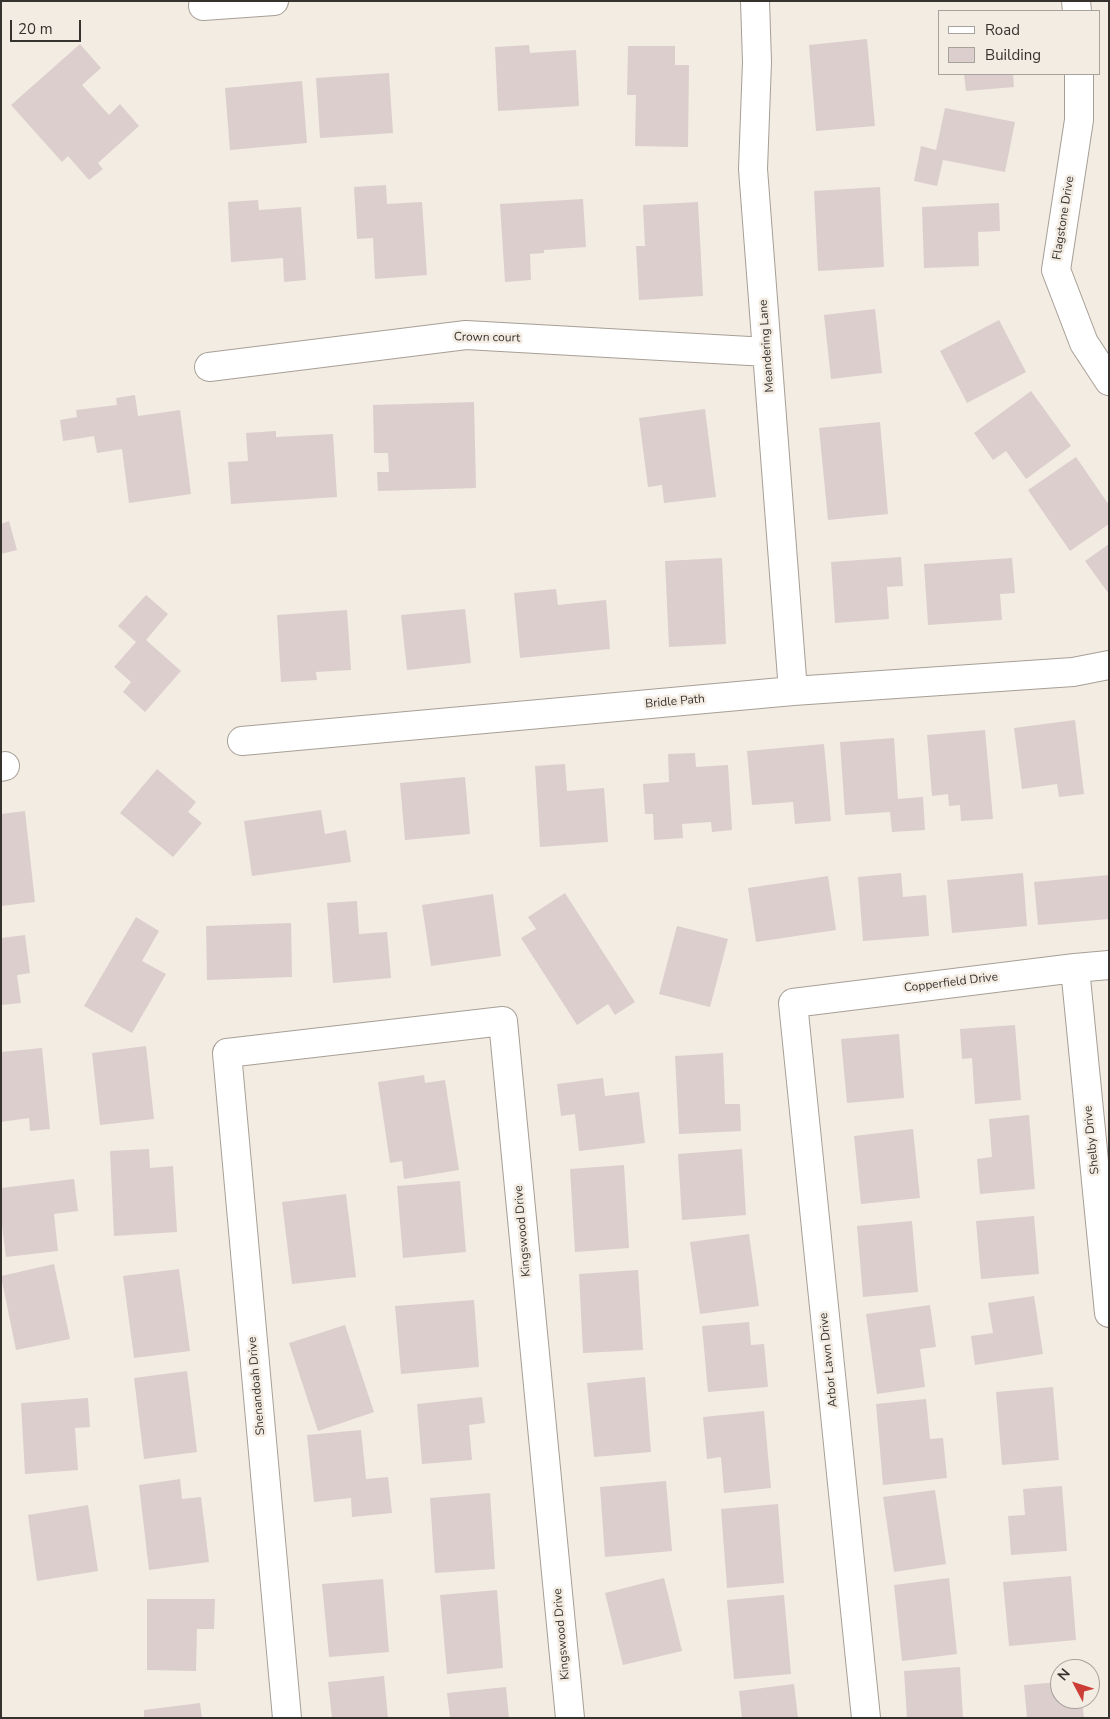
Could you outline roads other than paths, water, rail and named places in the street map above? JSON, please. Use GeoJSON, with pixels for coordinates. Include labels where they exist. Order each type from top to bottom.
{"type":"FeatureCollection","features":[{"type":"Feature","properties":{"kind":"street"},"geometry":{"type":"LineString","coordinates":[[202,6],[274,1]]}},
{"type":"Feature","properties":{"kind":"street","name":"Meandering Lane"},"geometry":{"type":"LineString","coordinates":[[755,1],[757,62],[754,169],[793,691]]}},
{"type":"Feature","properties":{"kind":"street","name":"Flagstone Drive"},"geometry":{"type":"LineString","coordinates":[[1079,75],[1079,120],[1056,270],[1084,343],[1109,381]]}},
{"type":"Feature","properties":{"kind":"street","name":"Crown court"},"geometry":{"type":"LineString","coordinates":[[208,367],[466,335],[767,352]]}},
{"type":"Feature","properties":{"kind":"street","name":"Bridle Path"},"geometry":{"type":"LineString","coordinates":[[242,741],[793,691],[1073,672],[1109,665]]}},
{"type":"Feature","properties":{"kind":"street","name":"Copperfield Drive"},"geometry":{"type":"LineString","coordinates":[[793,1002],[1109,965]]}},
{"type":"Feature","properties":{"kind":"street","name":"Shelby Drive"},"geometry":{"type":"LineString","coordinates":[[1075,968],[1109,1313]]}},
{"type":"Feature","properties":{"kind":"street","name":"Arbor Lawn Drive"},"geometry":{"type":"LineString","coordinates":[[793,1002],[866,1718]]}},
{"type":"Feature","properties":{"kind":"street","name":"Kingswood Drive"},"geometry":{"type":"LineString","coordinates":[[227,1053],[503,1021],[570,1718]]}},
{"type":"Feature","properties":{"kind":"street","name":"Shenandoah Drive"},"geometry":{"type":"LineString","coordinates":[[227,1053],[287,1718]]}}]}
